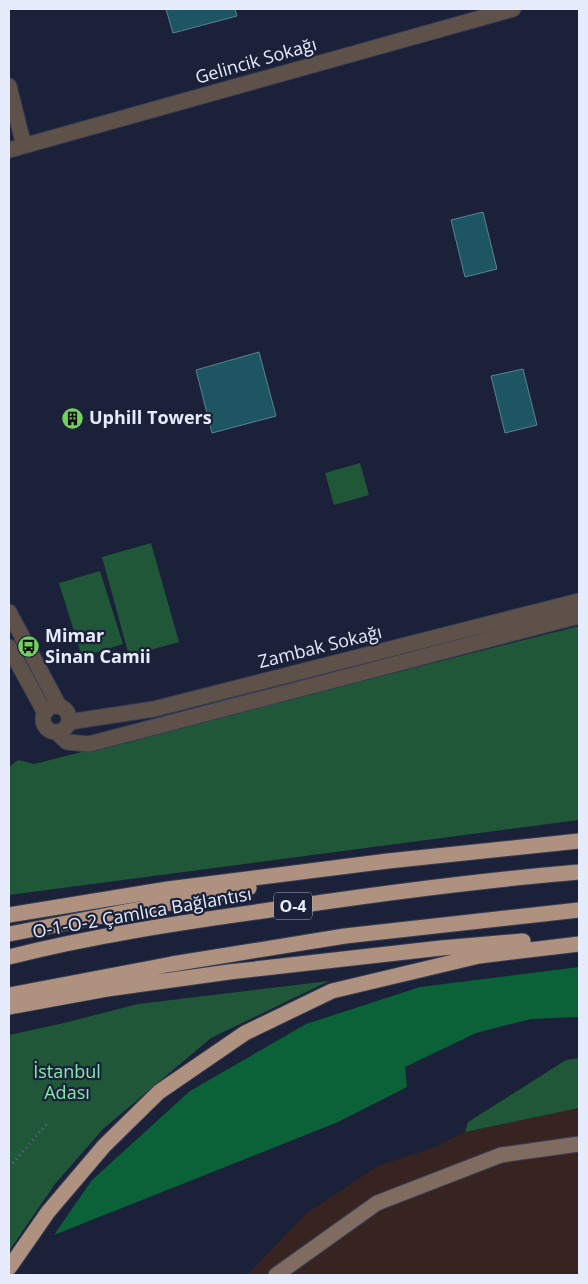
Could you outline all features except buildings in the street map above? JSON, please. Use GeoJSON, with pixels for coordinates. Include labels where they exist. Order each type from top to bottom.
{"type":"FeatureCollection","features":[{"type":"Feature","properties":{"kind":"highway"},"geometry":{"type":"LineString","coordinates":[[9,915],[168,889],[388,861],[579,841]]}},
{"type":"Feature","properties":{"kind":"highway"},"geometry":{"type":"LineString","coordinates":[[9,934],[388,861]]}},
{"type":"Feature","properties":{"kind":"highway","name":"O-1-O-2 Çamlıca Bağlantısı"},"geometry":{"type":"LineString","coordinates":[[9,956],[148,928],[330,900],[490,879],[579,872]]}},
{"type":"Feature","properties":{"kind":"highway","name":"O-4"},"geometry":{"type":"LineString","coordinates":[[9,995],[172,964],[345,936],[579,910]]}},
{"type":"Feature","properties":{"kind":"highway"},"geometry":{"type":"LineString","coordinates":[[9,1007],[107,989],[229,972],[442,948],[579,936]]}},
{"type":"Feature","properties":{"kind":"highway"},"geometry":{"type":"LineString","coordinates":[[9,1268],[48,1212],[104,1146],[159,1092],[245,1033],[332,991],[480,956],[579,944]]}},
{"type":"Feature","properties":{"kind":"main road"},"geometry":{"type":"LineString","coordinates":[[276,1275],[377,1203],[501,1155],[579,1144]]}},
{"type":"Feature","properties":{"kind":"street","name":"Gelincik Sokağı"},"geometry":{"type":"LineString","coordinates":[[9,150],[513,9]]}},
{"type":"Feature","properties":{"kind":"street"},"geometry":{"type":"LineString","coordinates":[[9,86],[24,146]]}},
{"type":"Feature","properties":{"kind":"street","name":"Zambak Sokağı"},"geometry":{"type":"LineString","coordinates":[[69,722],[154,709],[579,601]]}},
{"type":"Feature","properties":{"kind":"street"},"geometry":{"type":"LineString","coordinates":[[9,612],[59,706],[66,710],[69,722],[64,730],[52,732],[43,722],[45,713],[51,707],[59,706]]}},
{"type":"Feature","properties":{"kind":"street"},"geometry":{"type":"LineString","coordinates":[[56,732],[67,742],[89,744],[579,616]]}},
{"type":"Feature","properties":{"kind":"street"},"geometry":{"type":"LineString","coordinates":[[9,647],[45,713]]}},
{"type":"Feature","properties":{"kind":"path"},"geometry":{"type":"LineString","coordinates":[[9,1166],[47,1124]]}},
{"type":"Feature","properties":{"kind":"shaded area"},"geometry":{"type":"Polygon","coordinates":[[[166,9],[235,9],[237,16],[173,33],[166,9]]]}},
{"type":"Feature","properties":{"kind":"shaded area"},"geometry":{"type":"Polygon","coordinates":[[[483,212],[497,269],[465,277],[451,220],[483,212]]]}},
{"type":"Feature","properties":{"kind":"shaded area"},"geometry":{"type":"Polygon","coordinates":[[[259,352],[276,416],[212,433],[196,370],[259,352]]]}},
{"type":"Feature","properties":{"kind":"shaded area"},"geometry":{"type":"Polygon","coordinates":[[[523,369],[537,425],[505,433],[491,376],[523,369]]]}},
{"type":"Feature","properties":{"kind":"shaded area"},"geometry":{"type":"Polygon","coordinates":[[[579,1108],[579,1275],[247,1275],[307,1213],[378,1166],[435,1147],[465,1132],[579,1108]]]}},
{"type":"Feature","properties":{"kind":"green space"},"geometry":{"type":"Polygon","coordinates":[[[360,463],[369,495],[334,505],[325,473],[360,463]]]}},
{"type":"Feature","properties":{"kind":"green space"},"geometry":{"type":"Polygon","coordinates":[[[151,543],[179,642],[129,656],[102,557],[151,543]]]}},
{"type":"Feature","properties":{"kind":"green space"},"geometry":{"type":"Polygon","coordinates":[[[100,571],[123,644],[82,657],[59,583],[100,571]]]}},
{"type":"Feature","properties":{"kind":"green space"},"geometry":{"type":"Polygon","coordinates":[[[579,626],[579,820],[9,895],[9,767],[18,760],[34,764],[579,626]]]}},
{"type":"Feature","properties":{"kind":"green space"},"geometry":{"type":"Polygon","coordinates":[[[579,967],[579,1017],[531,1019],[476,1033],[405,1067],[407,1087],[338,1122],[54,1235],[92,1180],[190,1091],[306,1024],[420,987],[579,967]]]}},
{"type":"Feature","properties":{"kind":"green space","name":"İstanbul Adası"},"geometry":{"type":"Polygon","coordinates":[[[329,981],[211,1038],[103,1129],[55,1184],[9,1251],[9,1035],[138,1004],[329,981]]]}},
{"type":"Feature","properties":{"kind":"green space"},"geometry":{"type":"Polygon","coordinates":[[[579,1058],[579,1108],[465,1132],[468,1122],[566,1060],[579,1058]]]}},
{"type":"Feature","properties":{"kind":"place","name":"Uphill Towers"},"geometry":{"type":"Point","coordinates":[73,418]}},
{"type":"Feature","properties":{"kind":"place","name":"Mimar Sinan Camii"},"geometry":{"type":"Point","coordinates":[29,646]}}]}
